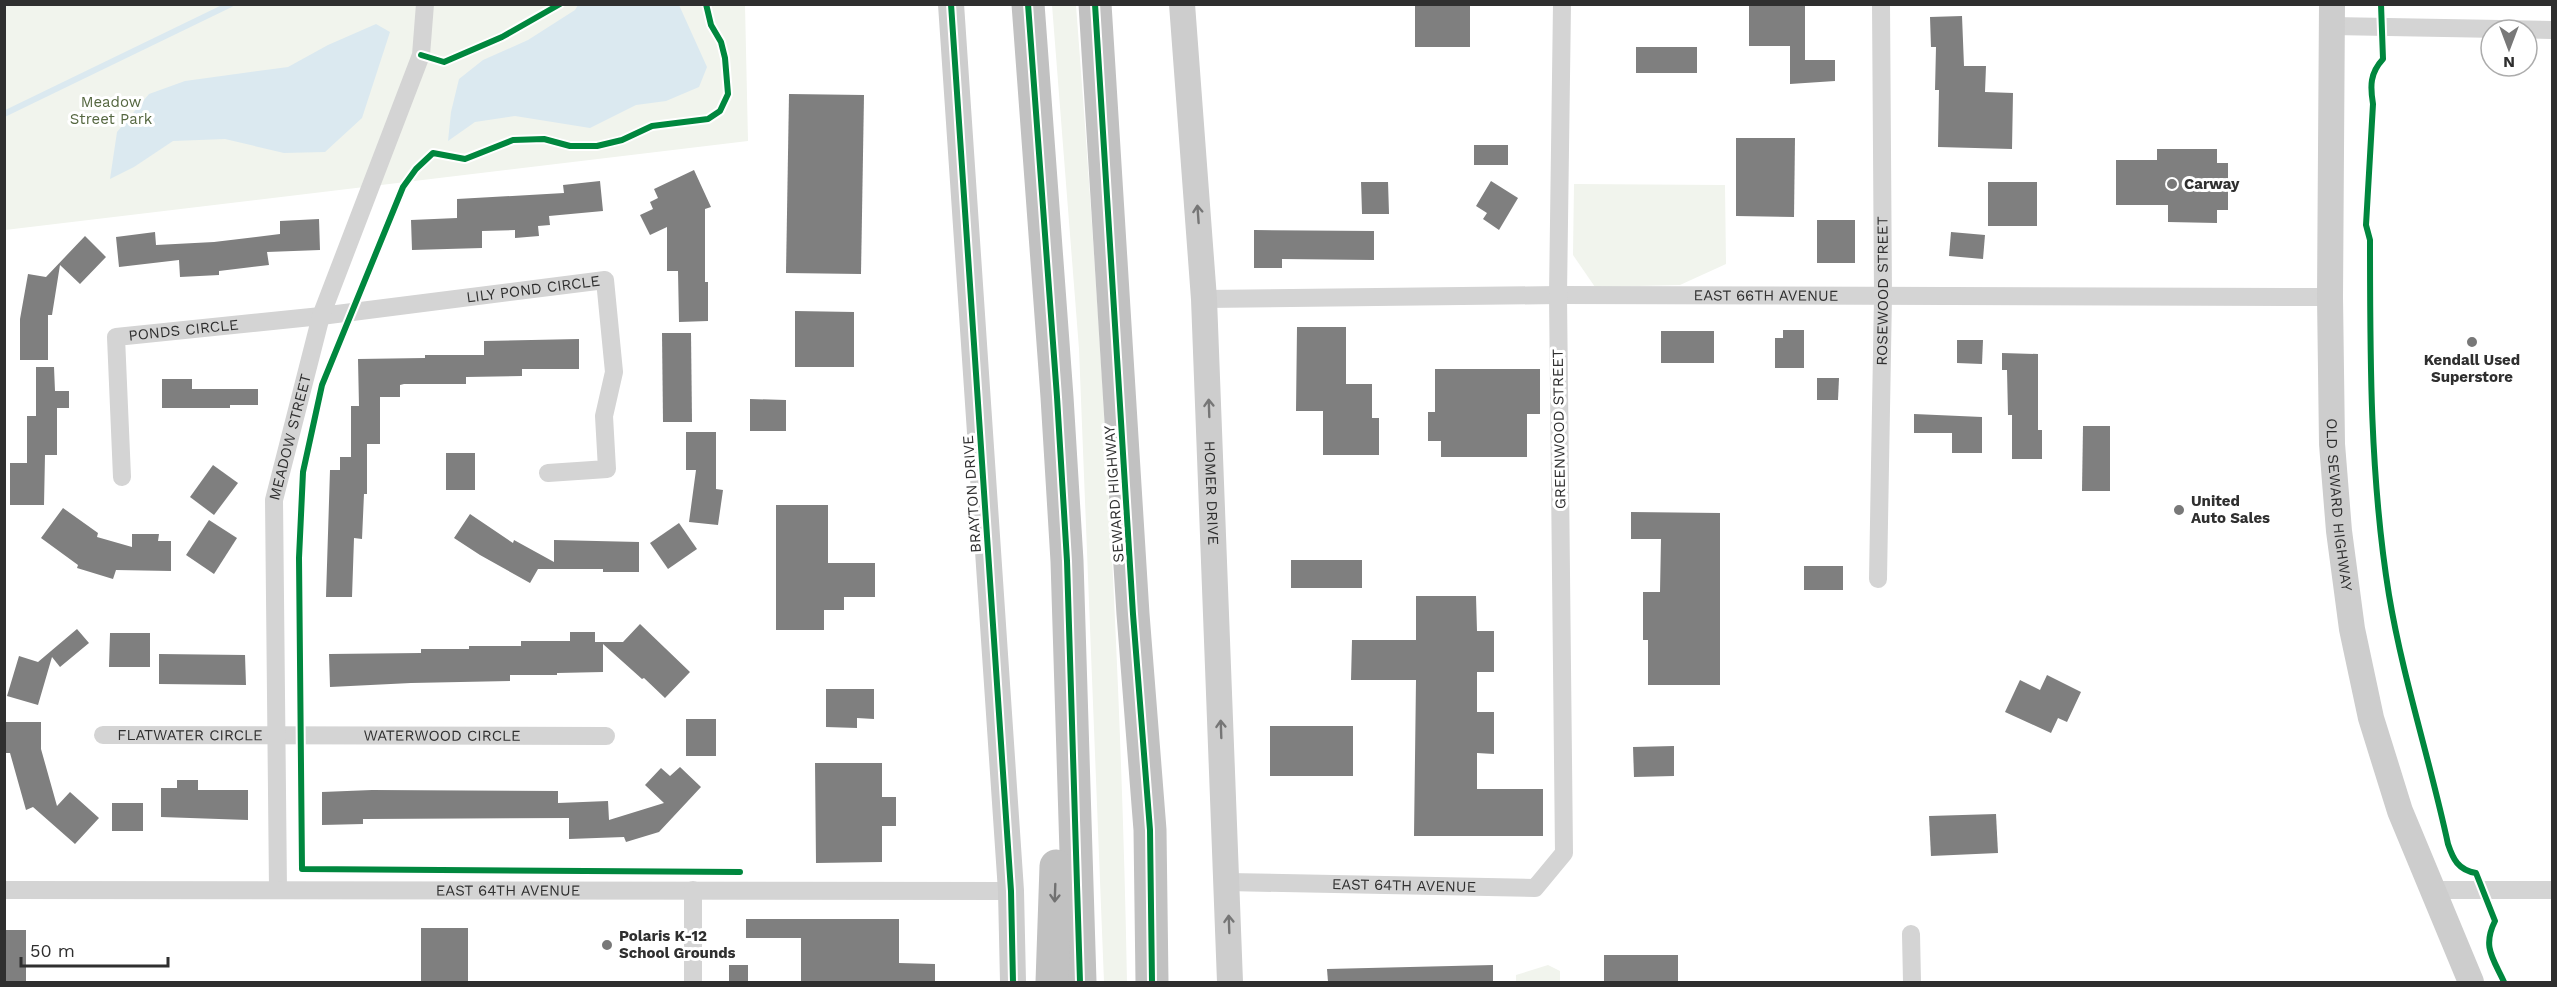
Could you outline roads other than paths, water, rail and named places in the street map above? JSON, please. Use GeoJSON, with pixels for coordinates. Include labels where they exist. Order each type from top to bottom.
{"type":"FeatureCollection","features":[{"type":"Feature","properties":{"kind":"highway"},"geometry":{"type":"LineString","coordinates":[[1028,4],[1067,561],[1080,982]]}},
{"type":"Feature","properties":{"kind":"highway","name":"SEWARD HIGHWAY"},"geometry":{"type":"LineString","coordinates":[[1095,4],[1133,614],[1150,830],[1152,982]]}},
{"type":"Feature","properties":{"kind":"highway"},"geometry":{"type":"LineString","coordinates":[[1052,982],[1067,561]]}},
{"type":"Feature","properties":{"kind":"highway"},"geometry":{"type":"LineString","coordinates":[[1150,830],[1172,982]]}},
{"type":"Feature","properties":{"kind":"street","name":"MEADOW STREET"},"geometry":{"type":"LineString","coordinates":[[278,889],[274,500],[321,316],[421,55],[425,4]]}},
{"type":"Feature","properties":{"kind":"street","name":"BRAYTON DRIVE"},"geometry":{"type":"LineString","coordinates":[[951,4],[1011,891],[1013,982]]}},
{"type":"Feature","properties":{"kind":"street","name":"HOMER DRIVE"},"geometry":{"type":"LineString","coordinates":[[1182,4],[1204,299],[1230,982]]}},
{"type":"Feature","properties":{"kind":"street","name":"GREENWOOD STREET"},"geometry":{"type":"LineString","coordinates":[[1562,4],[1558,295],[1564,853]]}},
{"type":"Feature","properties":{"kind":"street","name":"ROSEWOOD STREET"},"geometry":{"type":"LineString","coordinates":[[1878,579],[1883,296],[1881,4]]}},
{"type":"Feature","properties":{"kind":"street"},"geometry":{"type":"LineString","coordinates":[[2332,15],[2553,30]]}},
{"type":"Feature","properties":{"kind":"street","name":"OLD SEWARD HIGHWAY"},"geometry":{"type":"LineString","coordinates":[[2332,15],[2330,297],[2332,444],[2339,531],[2352,629],[2371,718],[2400,811],[2470,982]]}},
{"type":"Feature","properties":{"kind":"street","name":"LILY POND CIRCLE"},"geometry":{"type":"LineString","coordinates":[[321,316],[605,280],[614,372],[604,416],[607,469],[548,473]]}},
{"type":"Feature","properties":{"kind":"street","name":"EAST 66TH AVENUE"},"geometry":{"type":"LineString","coordinates":[[1204,299],[1558,295],[2330,297]]}},
{"type":"Feature","properties":{"kind":"street","name":"PONDS CIRCLE"},"geometry":{"type":"LineString","coordinates":[[123,477],[116,338],[321,316]]}},
{"type":"Feature","properties":{"kind":"street","name":"FLATWATER CIRCLE"},"geometry":{"type":"LineString","coordinates":[[102,735],[277,736]]}},
{"type":"Feature","properties":{"kind":"street","name":"WATERWOOD CIRCLE"},"geometry":{"type":"LineString","coordinates":[[277,736],[606,736]]}},
{"type":"Feature","properties":{"kind":"street","name":"EAST 64TH AVENUE"},"geometry":{"type":"LineString","coordinates":[[1227,882],[1535,888],[1564,853]]}},
{"type":"Feature","properties":{"kind":"street","name":"EAST 64TH AVENUE"},"geometry":{"type":"LineString","coordinates":[[4,890],[1011,891]]}},
{"type":"Feature","properties":{"kind":"street"},"geometry":{"type":"LineString","coordinates":[[693,890],[693,982]]}},
{"type":"Feature","properties":{"kind":"street"},"geometry":{"type":"LineString","coordinates":[[2431,890],[2553,890]]}},
{"type":"Feature","properties":{"kind":"street"},"geometry":{"type":"LineString","coordinates":[[1911,934],[1912,982]]}},
{"type":"Feature","properties":{"kind":"waterway"},"geometry":{"type":"LineString","coordinates":[[4,114],[231,4]]}},
{"type":"Feature","properties":{"kind":"place","name":"Carway"},"geometry":{"type":"Point","coordinates":[2172,184]}},
{"type":"Feature","properties":{"kind":"place","name":"Kendall Used Superstore"},"geometry":{"type":"Point","coordinates":[2472,342]}},
{"type":"Feature","properties":{"kind":"place","name":"United Auto Sales"},"geometry":{"type":"Point","coordinates":[2179,510]}},
{"type":"Feature","properties":{"kind":"place","name":"Polaris K-12 School Grounds"},"geometry":{"type":"Point","coordinates":[607,945]}},
{"type":"Feature","properties":{"kind":"park label","name":"Meadow Street Park"},"geometry":{"type":"Point","coordinates":[111,110]}}]}
